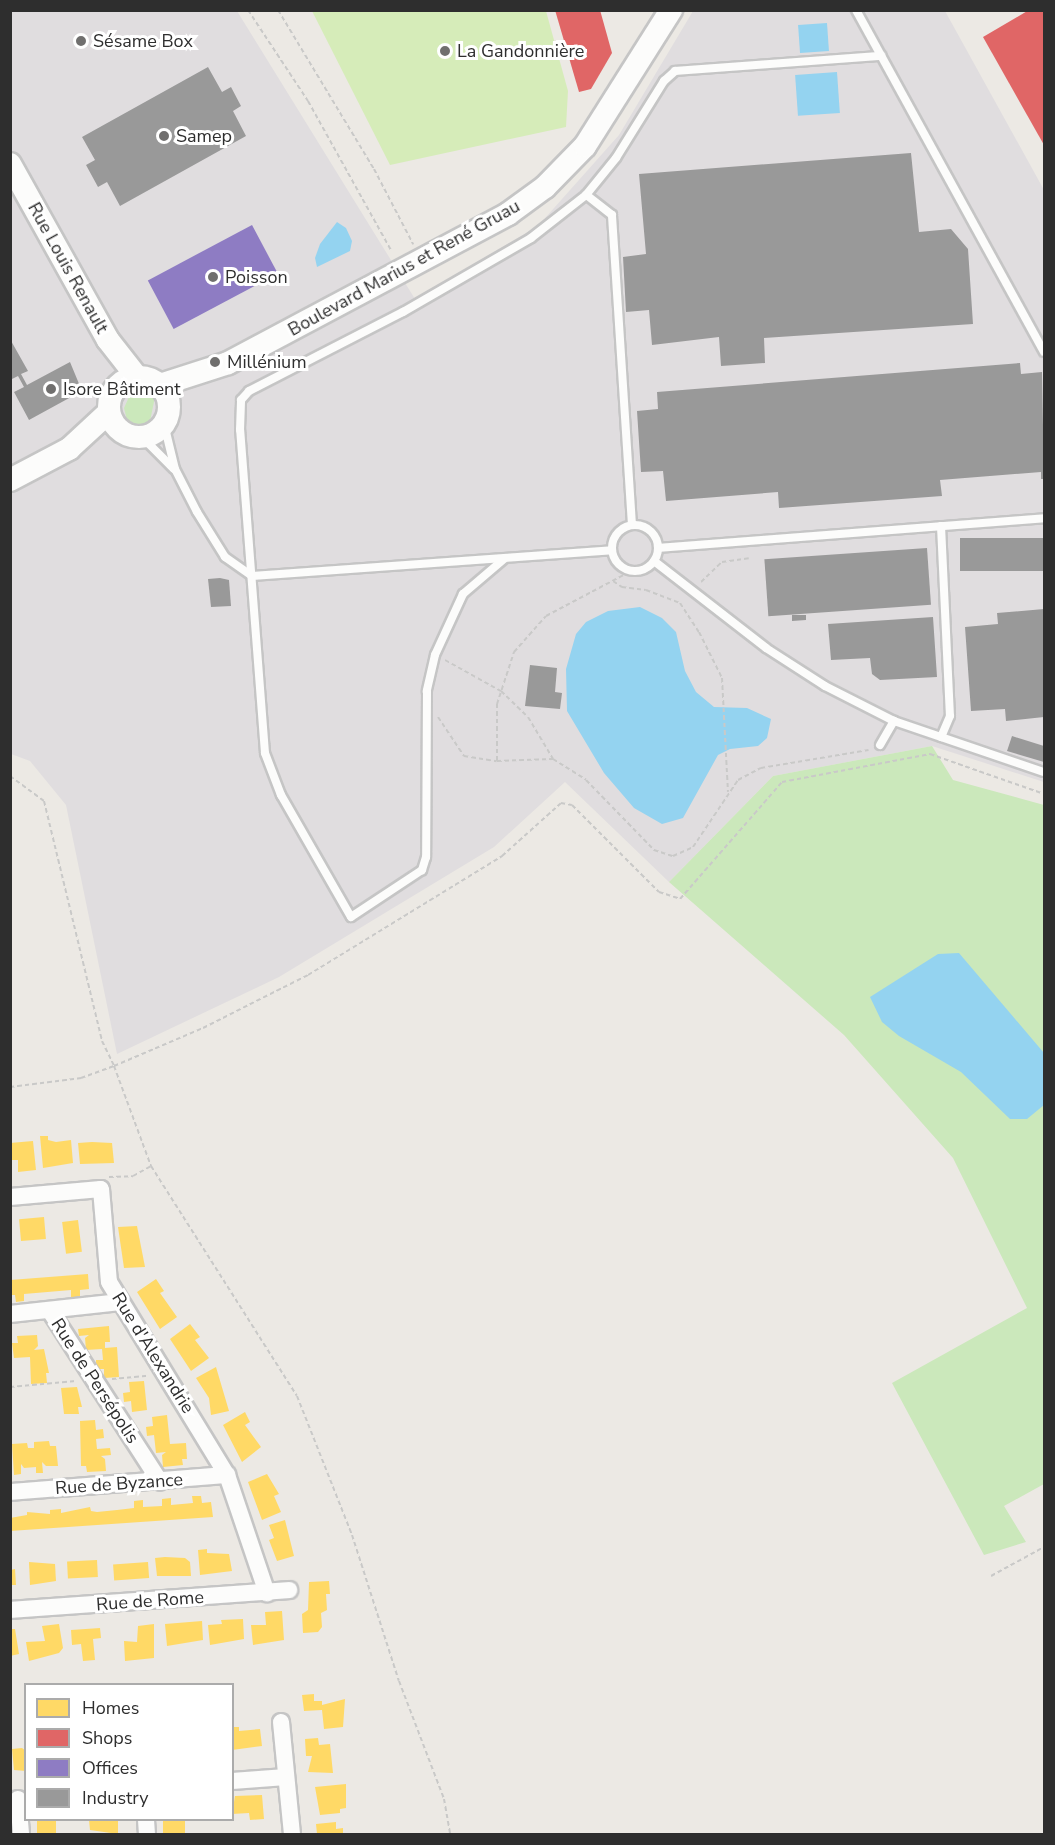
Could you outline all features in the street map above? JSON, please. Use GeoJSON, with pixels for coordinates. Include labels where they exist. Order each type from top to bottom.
{"type":"FeatureCollection","features":[{"type":"Feature","properties":{"kind":"main road","name":"Boulevard Marius et René Gruau"},"geometry":{"type":"LineString","coordinates":[[160,385],[228,363],[508,214],[545,187],[585,146],[671,10]]}},
{"type":"Feature","properties":{"kind":"main road","name":"Rue Louis Renault"},"geometry":{"type":"LineString","coordinates":[[10,164],[17,189],[108,340],[137,377]]}},
{"type":"Feature","properties":{"kind":"main road","name":"Rue Louis Renault"},"geometry":{"type":"LineString","coordinates":[[108,340],[116,387]]}},
{"type":"Feature","properties":{"kind":"main road","name":"Boulevard Marius et René Gruau"},"geometry":{"type":"LineString","coordinates":[[167,417],[228,363]]}},
{"type":"Feature","properties":{"kind":"main road"},"geometry":{"type":"LineString","coordinates":[[10,480],[69,449],[110,412],[116,387],[137,377],[160,385],[167,417],[133,435],[69,449]]}},
{"type":"Feature","properties":{"kind":"main road"},"geometry":{"type":"LineString","coordinates":[[110,412],[133,435]]}},
{"type":"Feature","properties":{"kind":"street"},"geometry":{"type":"LineString","coordinates":[[10,1197],[101,1190]]}},
{"type":"Feature","properties":{"kind":"street","name":"Rue d'Alexandrie"},"geometry":{"type":"LineString","coordinates":[[101,1190],[109,1282],[227,1475],[267,1593]]}},
{"type":"Feature","properties":{"kind":"street"},"geometry":{"type":"LineString","coordinates":[[10,1314],[120,1302]]}},
{"type":"Feature","properties":{"kind":"street","name":"Rue de Persépolis"},"geometry":{"type":"LineString","coordinates":[[50,1311],[160,1482]]}},
{"type":"Feature","properties":{"kind":"street","name":"Rue de Byzance"},"geometry":{"type":"LineString","coordinates":[[10,1492],[227,1475]]}},
{"type":"Feature","properties":{"kind":"street","name":"Rue de Rome"},"geometry":{"type":"LineString","coordinates":[[10,1610],[289,1590]]}},
{"type":"Feature","properties":{"kind":"street"},"geometry":{"type":"LineString","coordinates":[[281,1722],[292,1834]]}},
{"type":"Feature","properties":{"kind":"street"},"geometry":{"type":"LineString","coordinates":[[234,1781],[286,1777]]}},
{"type":"Feature","properties":{"kind":"street"},"geometry":{"type":"LineString","coordinates":[[18,1799],[21,1834]]}},
{"type":"Feature","properties":{"kind":"lane"},"geometry":{"type":"LineString","coordinates":[[856,10],[1044,352]]}},
{"type":"Feature","properties":{"kind":"lane"},"geometry":{"type":"LineString","coordinates":[[504,559],[463,594],[435,655],[427,691],[426,857],[422,870],[351,917],[270,771],[265,753],[240,430],[241,400],[249,391],[403,312],[531,238],[586,195],[616,158],[664,81],[675,71],[881,56]]}},
{"type":"Feature","properties":{"kind":"lane"},"geometry":{"type":"LineString","coordinates":[[586,195],[612,215],[632,525]]}},
{"type":"Feature","properties":{"kind":"lane"},"geometry":{"type":"LineString","coordinates":[[167,417],[174,469]]}},
{"type":"Feature","properties":{"kind":"lane"},"geometry":{"type":"LineString","coordinates":[[133,435],[174,469],[225,557],[252,576],[612,550]]}},
{"type":"Feature","properties":{"kind":"lane"},"geometry":{"type":"LineString","coordinates":[[658,548],[1044,518]]}},
{"type":"Feature","properties":{"kind":"lane"},"geometry":{"type":"LineString","coordinates":[[632,525],[647,529],[658,548],[654,561],[644,570],[631,571],[618,564],[612,550],[615,536],[632,525]]}},
{"type":"Feature","properties":{"kind":"lane"},"geometry":{"type":"LineString","coordinates":[[941,525],[950,716],[941,737]]}},
{"type":"Feature","properties":{"kind":"lane"},"geometry":{"type":"LineString","coordinates":[[654,561],[692,593],[815,680],[894,721],[1044,772]]}},
{"type":"Feature","properties":{"kind":"lane"},"geometry":{"type":"LineString","coordinates":[[880,745],[894,721]]}},
{"type":"Feature","properties":{"kind":"path"},"geometry":{"type":"LineString","coordinates":[[248,10],[308,101],[391,250]]}},
{"type":"Feature","properties":{"kind":"path"},"geometry":{"type":"LineString","coordinates":[[278,10],[374,169],[408,236]]}},
{"type":"Feature","properties":{"kind":"path"},"geometry":{"type":"LineString","coordinates":[[692,593],[722,562],[749,558]]}},
{"type":"Feature","properties":{"kind":"path"},"geometry":{"type":"LineString","coordinates":[[496,761],[497,704],[514,651],[546,616],[631,571]]}},
{"type":"Feature","properties":{"kind":"path"},"geometry":{"type":"LineString","coordinates":[[613,580],[622,587],[646,590],[680,603],[699,632],[722,678],[728,792]]}},
{"type":"Feature","properties":{"kind":"path"},"geometry":{"type":"LineString","coordinates":[[435,655],[501,691],[528,717],[554,759],[586,780],[654,850],[673,856],[693,847],[738,780],[761,768],[863,753],[880,745]]}},
{"type":"Feature","properties":{"kind":"path"},"geometry":{"type":"LineString","coordinates":[[427,691],[438,717],[464,756],[496,761],[554,759]]}},
{"type":"Feature","properties":{"kind":"path"},"geometry":{"type":"LineString","coordinates":[[893,760],[930,754],[1044,794]]}},
{"type":"Feature","properties":{"kind":"path"},"geometry":{"type":"LineString","coordinates":[[10,1087],[81,1078],[114,1066],[151,1166],[297,1396],[352,1536],[399,1681],[444,1798],[450,1834]]}},
{"type":"Feature","properties":{"kind":"path"},"geometry":{"type":"LineString","coordinates":[[101,1190],[110,1175],[133,1176],[151,1166]]}},
{"type":"Feature","properties":{"kind":"path"},"geometry":{"type":"LineString","coordinates":[[991,1575],[1044,1547]]}},
{"type":"Feature","properties":{"kind":"shaded area"},"geometry":{"type":"Polygon","coordinates":[[[10,11],[237,11],[415,299],[538,226],[619,135],[693,11],[945,11],[1044,190],[1044,782],[932,746],[773,776],[669,882],[565,782],[494,847],[279,977],[117,1054],[66,805],[30,761],[11,754],[10,11]]]}},
{"type":"Feature","properties":{"kind":"green space","name":"La Gandonnière"},"geometry":{"type":"Polygon","coordinates":[[[312,11],[546,11],[568,91],[566,127],[390,165],[312,11]]]}},
{"type":"Feature","properties":{"kind":"green space"},"geometry":{"type":"Polygon","coordinates":[[[145,392],[155,397],[149,426],[137,427],[127,420],[124,408],[129,397],[145,392]]]}},
{"type":"Feature","properties":{"kind":"green space"},"geometry":{"type":"Polygon","coordinates":[[[932,746],[953,780],[1044,805],[1044,1484],[1004,1506],[1026,1542],[984,1555],[892,1383],[1027,1308],[953,1158],[844,1035],[669,882],[773,776],[932,746]]]}},
{"type":"Feature","properties":{"kind":"water"},"geometry":{"type":"Polygon","coordinates":[[[827,23],[829,51],[800,53],[798,25],[827,23]]]}},
{"type":"Feature","properties":{"kind":"water"},"geometry":{"type":"Polygon","coordinates":[[[837,72],[840,113],[798,116],[795,75],[837,72]]]}},
{"type":"Feature","properties":{"kind":"water"},"geometry":{"type":"Polygon","coordinates":[[[337,222],[346,228],[352,241],[350,251],[317,267],[315,258],[320,244],[337,222]]]}},
{"type":"Feature","properties":{"kind":"water"},"geometry":{"type":"Polygon","coordinates":[[[640,607],[662,618],[676,632],[685,671],[696,692],[714,707],[747,708],[771,719],[767,738],[758,746],[730,749],[718,755],[683,818],[662,824],[634,808],[604,773],[567,711],[566,669],[576,634],[586,622],[608,611],[640,607]]]}},
{"type":"Feature","properties":{"kind":"water"},"geometry":{"type":"Polygon","coordinates":[[[959,953],[1044,1053],[1044,1105],[1027,1119],[1010,1119],[961,1072],[899,1036],[882,1022],[870,997],[938,954],[959,953]]]}},
{"type":"Feature","properties":{"kind":"building: Homes"},"geometry":{"type":"Polygon","coordinates":[[[40,1136],[48,1136],[48,1140],[56,1142],[71,1140],[73,1163],[43,1168],[40,1136]]]}},
{"type":"Feature","properties":{"kind":"building: Homes"},"geometry":{"type":"Polygon","coordinates":[[[33,1141],[36,1170],[18,1172],[18,1160],[10,1160],[10,1143],[33,1141]]]}},
{"type":"Feature","properties":{"kind":"building: Homes"},"geometry":{"type":"Polygon","coordinates":[[[78,1143],[112,1143],[114,1163],[80,1164],[78,1143]]]}},
{"type":"Feature","properties":{"kind":"building: Homes"},"geometry":{"type":"Polygon","coordinates":[[[44,1217],[46,1239],[21,1241],[19,1219],[44,1217]]]}},
{"type":"Feature","properties":{"kind":"building: Homes"},"geometry":{"type":"Polygon","coordinates":[[[78,1220],[82,1252],[66,1254],[62,1222],[78,1220]]]}},
{"type":"Feature","properties":{"kind":"building: Homes"},"geometry":{"type":"Polygon","coordinates":[[[137,1226],[145,1267],[124,1268],[118,1227],[137,1226]]]}},
{"type":"Feature","properties":{"kind":"building: Homes"},"geometry":{"type":"Polygon","coordinates":[[[88,1274],[89,1289],[80,1290],[80,1297],[71,1297],[71,1290],[24,1294],[24,1301],[16,1302],[15,1295],[10,1295],[10,1280],[88,1274]]]}},
{"type":"Feature","properties":{"kind":"building: Homes"},"geometry":{"type":"Polygon","coordinates":[[[156,1279],[164,1291],[160,1293],[177,1317],[160,1329],[137,1292],[156,1279]]]}},
{"type":"Feature","properties":{"kind":"building: Homes"},"geometry":{"type":"Polygon","coordinates":[[[190,1324],[200,1337],[195,1340],[209,1358],[191,1371],[170,1339],[190,1324]]]}},
{"type":"Feature","properties":{"kind":"building: Homes"},"geometry":{"type":"Polygon","coordinates":[[[109,1326],[110,1342],[105,1342],[105,1348],[117,1347],[119,1377],[104,1378],[104,1369],[96,1369],[96,1360],[103,1360],[102,1349],[86,1350],[85,1338],[89,1335],[79,1336],[78,1329],[109,1326]]]}},
{"type":"Feature","properties":{"kind":"building: Homes"},"geometry":{"type":"Polygon","coordinates":[[[37,1335],[38,1346],[34,1350],[44,1349],[49,1373],[46,1373],[47,1383],[31,1384],[30,1357],[14,1358],[12,1343],[18,1343],[17,1336],[37,1335]]]}},
{"type":"Feature","properties":{"kind":"building: Homes"},"geometry":{"type":"Polygon","coordinates":[[[216,1367],[229,1411],[211,1415],[209,1398],[196,1378],[216,1367]]]}},
{"type":"Feature","properties":{"kind":"building: Homes"},"geometry":{"type":"Polygon","coordinates":[[[144,1381],[147,1410],[132,1412],[131,1401],[124,1402],[123,1393],[130,1392],[129,1382],[144,1381]]]}},
{"type":"Feature","properties":{"kind":"building: Homes"},"geometry":{"type":"Polygon","coordinates":[[[77,1387],[82,1407],[78,1407],[79,1414],[64,1414],[61,1388],[77,1387]]]}},
{"type":"Feature","properties":{"kind":"building: Homes"},"geometry":{"type":"Polygon","coordinates":[[[245,1412],[250,1422],[245,1425],[261,1447],[242,1462],[223,1425],[245,1412]]]}},
{"type":"Feature","properties":{"kind":"building: Homes"},"geometry":{"type":"Polygon","coordinates":[[[167,1415],[170,1444],[186,1443],[187,1459],[182,1459],[183,1465],[163,1467],[162,1455],[166,1452],[156,1453],[154,1435],[147,1436],[146,1427],[153,1426],[152,1417],[167,1415]]]}},
{"type":"Feature","properties":{"kind":"building: Homes"},"geometry":{"type":"Polygon","coordinates":[[[95,1420],[96,1430],[103,1429],[104,1438],[96,1439],[97,1449],[110,1448],[111,1455],[101,1456],[105,1459],[106,1471],[87,1472],[86,1466],[81,1466],[80,1421],[95,1420]]]}},
{"type":"Feature","properties":{"kind":"building: Homes"},"geometry":{"type":"Polygon","coordinates":[[[49,1441],[50,1446],[56,1446],[58,1466],[46,1466],[42,1462],[43,1473],[36,1473],[36,1467],[24,1468],[21,1464],[21,1474],[14,1475],[12,1444],[27,1443],[28,1448],[34,1448],[34,1442],[49,1441]]]}},
{"type":"Feature","properties":{"kind":"building: Homes"},"geometry":{"type":"Polygon","coordinates":[[[267,1474],[279,1494],[274,1496],[281,1512],[262,1520],[248,1482],[267,1474]]]}},
{"type":"Feature","properties":{"kind":"building: Homes"},"geometry":{"type":"Polygon","coordinates":[[[192,1496],[201,1496],[202,1503],[211,1502],[213,1517],[10,1531],[10,1518],[27,1515],[27,1512],[50,1514],[50,1510],[61,1509],[61,1513],[90,1507],[91,1511],[97,1512],[117,1510],[134,1508],[134,1501],[143,1500],[143,1507],[162,1506],[162,1499],[171,1498],[171,1505],[193,1503],[192,1496]]]}},
{"type":"Feature","properties":{"kind":"building: Homes"},"geometry":{"type":"Polygon","coordinates":[[[285,1520],[294,1556],[277,1561],[269,1540],[274,1538],[269,1525],[285,1520]]]}},
{"type":"Feature","properties":{"kind":"building: Homes"},"geometry":{"type":"Polygon","coordinates":[[[207,1549],[207,1553],[229,1554],[232,1571],[200,1575],[198,1550],[207,1549]]]}},
{"type":"Feature","properties":{"kind":"building: Homes"},"geometry":{"type":"Polygon","coordinates":[[[155,1558],[185,1558],[190,1562],[191,1576],[157,1576],[155,1558]]]}},
{"type":"Feature","properties":{"kind":"building: Homes"},"geometry":{"type":"Polygon","coordinates":[[[97,1560],[98,1577],[68,1579],[67,1562],[97,1560]]]}},
{"type":"Feature","properties":{"kind":"building: Homes"},"geometry":{"type":"Polygon","coordinates":[[[29,1562],[55,1564],[56,1581],[30,1585],[29,1562]]]}},
{"type":"Feature","properties":{"kind":"building: Homes"},"geometry":{"type":"Polygon","coordinates":[[[148,1562],[149,1578],[114,1580],[113,1564],[148,1562]]]}},
{"type":"Feature","properties":{"kind":"building: Homes"},"geometry":{"type":"Polygon","coordinates":[[[15,1569],[16,1585],[10,1585],[10,1570],[15,1569]]]}},
{"type":"Feature","properties":{"kind":"building: Homes"},"geometry":{"type":"Polygon","coordinates":[[[329,1581],[330,1594],[326,1594],[327,1610],[321,1613],[322,1627],[318,1632],[303,1633],[302,1614],[308,1610],[309,1582],[329,1581]]]}},
{"type":"Feature","properties":{"kind":"building: Homes"},"geometry":{"type":"Polygon","coordinates":[[[282,1611],[284,1640],[253,1645],[251,1625],[266,1625],[265,1612],[282,1611]]]}},
{"type":"Feature","properties":{"kind":"building: Homes"},"geometry":{"type":"Polygon","coordinates":[[[243,1619],[244,1639],[210,1645],[208,1625],[222,1624],[221,1620],[243,1619]]]}},
{"type":"Feature","properties":{"kind":"building: Homes"},"geometry":{"type":"Polygon","coordinates":[[[202,1621],[203,1640],[167,1646],[165,1624],[202,1621]]]}},
{"type":"Feature","properties":{"kind":"building: Homes"},"geometry":{"type":"Polygon","coordinates":[[[59,1624],[63,1648],[59,1653],[29,1661],[26,1642],[45,1641],[42,1626],[59,1624]]]}},
{"type":"Feature","properties":{"kind":"building: Homes"},"geometry":{"type":"Polygon","coordinates":[[[154,1624],[154,1658],[125,1661],[124,1641],[137,1642],[138,1626],[154,1624]]]}},
{"type":"Feature","properties":{"kind":"building: Homes"},"geometry":{"type":"Polygon","coordinates":[[[100,1628],[101,1638],[93,1639],[95,1660],[83,1661],[81,1644],[72,1645],[71,1630],[100,1628]]]}},
{"type":"Feature","properties":{"kind":"building: Homes"},"geometry":{"type":"Polygon","coordinates":[[[10,1629],[15,1629],[19,1654],[10,1656],[10,1629]]]}},
{"type":"Feature","properties":{"kind":"building: Homes"},"geometry":{"type":"Polygon","coordinates":[[[314,1694],[314,1701],[322,1701],[322,1705],[345,1699],[343,1727],[324,1729],[322,1710],[304,1711],[302,1695],[314,1694]]]}},
{"type":"Feature","properties":{"kind":"building: Homes"},"geometry":{"type":"Polygon","coordinates":[[[234,1727],[239,1727],[239,1731],[260,1729],[262,1746],[234,1750],[234,1727]]]}},
{"type":"Feature","properties":{"kind":"building: Homes"},"geometry":{"type":"Polygon","coordinates":[[[318,1738],[319,1745],[330,1744],[333,1773],[308,1772],[312,1756],[306,1756],[305,1739],[318,1738]]]}},
{"type":"Feature","properties":{"kind":"building: Homes"},"geometry":{"type":"Polygon","coordinates":[[[12,1749],[24,1750],[24,1771],[14,1770],[12,1749]]]}},
{"type":"Feature","properties":{"kind":"building: Homes"},"geometry":{"type":"Polygon","coordinates":[[[346,1784],[346,1808],[340,1809],[340,1813],[320,1815],[315,1787],[346,1784]]]}},
{"type":"Feature","properties":{"kind":"building: Homes"},"geometry":{"type":"Polygon","coordinates":[[[262,1795],[264,1819],[250,1820],[249,1813],[234,1814],[235,1796],[262,1795]]]}},
{"type":"Feature","properties":{"kind":"building: Homes"},"geometry":{"type":"Polygon","coordinates":[[[37,1821],[56,1821],[56,1834],[37,1834],[37,1821]]]}},
{"type":"Feature","properties":{"kind":"building: Homes"},"geometry":{"type":"Polygon","coordinates":[[[89,1821],[118,1821],[118,1834],[90,1830],[89,1821]]]}},
{"type":"Feature","properties":{"kind":"building: Homes"},"geometry":{"type":"Polygon","coordinates":[[[163,1821],[185,1821],[185,1834],[163,1834],[163,1821]]]}},
{"type":"Feature","properties":{"kind":"building: Homes"},"geometry":{"type":"Polygon","coordinates":[[[336,1822],[336,1829],[343,1828],[343,1834],[317,1834],[316,1824],[336,1822]]]}},
{"type":"Feature","properties":{"kind":"building: Shops"},"geometry":{"type":"Polygon","coordinates":[[[555,10],[600,10],[612,53],[591,89],[579,92],[555,10]]]}},
{"type":"Feature","properties":{"kind":"building: Shops"},"geometry":{"type":"Polygon","coordinates":[[[1029,10],[1044,10],[1044,145],[983,37],[1029,10]]]}},
{"type":"Feature","properties":{"kind":"building: Offices","name":"Poisson"},"geometry":{"type":"Polygon","coordinates":[[[252,225],[278,274],[174,329],[148,280],[252,225]]]}},
{"type":"Feature","properties":{"kind":"building: Industry","name":"Samep"},"geometry":{"type":"Polygon","coordinates":[[[208,67],[222,92],[231,87],[241,106],[233,111],[246,136],[120,206],[107,182],[98,187],[86,165],[95,160],[82,137],[208,67]]]}},
{"type":"Feature","properties":{"kind":"building: Industry"},"geometry":{"type":"Polygon","coordinates":[[[911,153],[919,232],[951,229],[968,249],[973,324],[764,338],[765,363],[721,366],[719,337],[652,345],[649,310],[626,312],[623,257],[646,254],[639,174],[911,153]]]}},
{"type":"Feature","properties":{"kind":"building: Industry","name":"Isore Bâtiment"},"geometry":{"type":"Polygon","coordinates":[[[10,339],[28,371],[21,374],[27,385],[70,362],[82,391],[29,420],[14,392],[24,387],[18,376],[10,380],[10,339]]]}},
{"type":"Feature","properties":{"kind":"building: Industry"},"geometry":{"type":"Polygon","coordinates":[[[1020,363],[1021,374],[1042,372],[1044,479],[1041,479],[1041,472],[940,480],[942,496],[779,508],[778,492],[666,501],[663,471],[641,472],[637,411],[658,409],[657,392],[1020,363]]]}},
{"type":"Feature","properties":{"kind":"building: Industry"},"geometry":{"type":"Polygon","coordinates":[[[960,538],[1044,538],[1044,571],[960,571],[960,538]]]}},
{"type":"Feature","properties":{"kind":"building: Industry"},"geometry":{"type":"Polygon","coordinates":[[[927,548],[931,605],[768,616],[764,559],[927,548]]]}},
{"type":"Feature","properties":{"kind":"building: Industry"},"geometry":{"type":"Polygon","coordinates":[[[208,579],[229,580],[231,606],[211,607],[208,579]]]}},
{"type":"Feature","properties":{"kind":"building: Industry"},"geometry":{"type":"Polygon","coordinates":[[[1044,609],[1044,717],[1006,721],[1005,709],[971,711],[965,627],[998,624],[997,613],[1044,609]]]}},
{"type":"Feature","properties":{"kind":"building: Industry"},"geometry":{"type":"Polygon","coordinates":[[[792,615],[806,615],[806,620],[792,621],[792,615]]]}},
{"type":"Feature","properties":{"kind":"building: Industry"},"geometry":{"type":"Polygon","coordinates":[[[933,617],[937,677],[880,680],[872,674],[870,658],[831,660],[828,624],[933,617]]]}},
{"type":"Feature","properties":{"kind":"building: Industry"},"geometry":{"type":"Polygon","coordinates":[[[530,665],[557,668],[555,692],[562,693],[560,709],[525,706],[530,665]]]}},
{"type":"Feature","properties":{"kind":"building: Industry"},"geometry":{"type":"Polygon","coordinates":[[[1012,736],[1044,746],[1044,762],[1007,751],[1012,736]]]}},
{"type":"Feature","properties":{"kind":"place","name":"Sésame Box"},"geometry":{"type":"Point","coordinates":[81,41]}},
{"type":"Feature","properties":{"kind":"place","name":"La Gandonnière"},"geometry":{"type":"Point","coordinates":[445,51]}},
{"type":"Feature","properties":{"kind":"place","name":"Samep"},"geometry":{"type":"Point","coordinates":[164,136]}},
{"type":"Feature","properties":{"kind":"place","name":"Poisson"},"geometry":{"type":"Point","coordinates":[213,277]}},
{"type":"Feature","properties":{"kind":"place","name":"Millénium"},"geometry":{"type":"Point","coordinates":[215,362]}},
{"type":"Feature","properties":{"kind":"place","name":"Isore Bâtiment"},"geometry":{"type":"Point","coordinates":[51,389]}}]}
